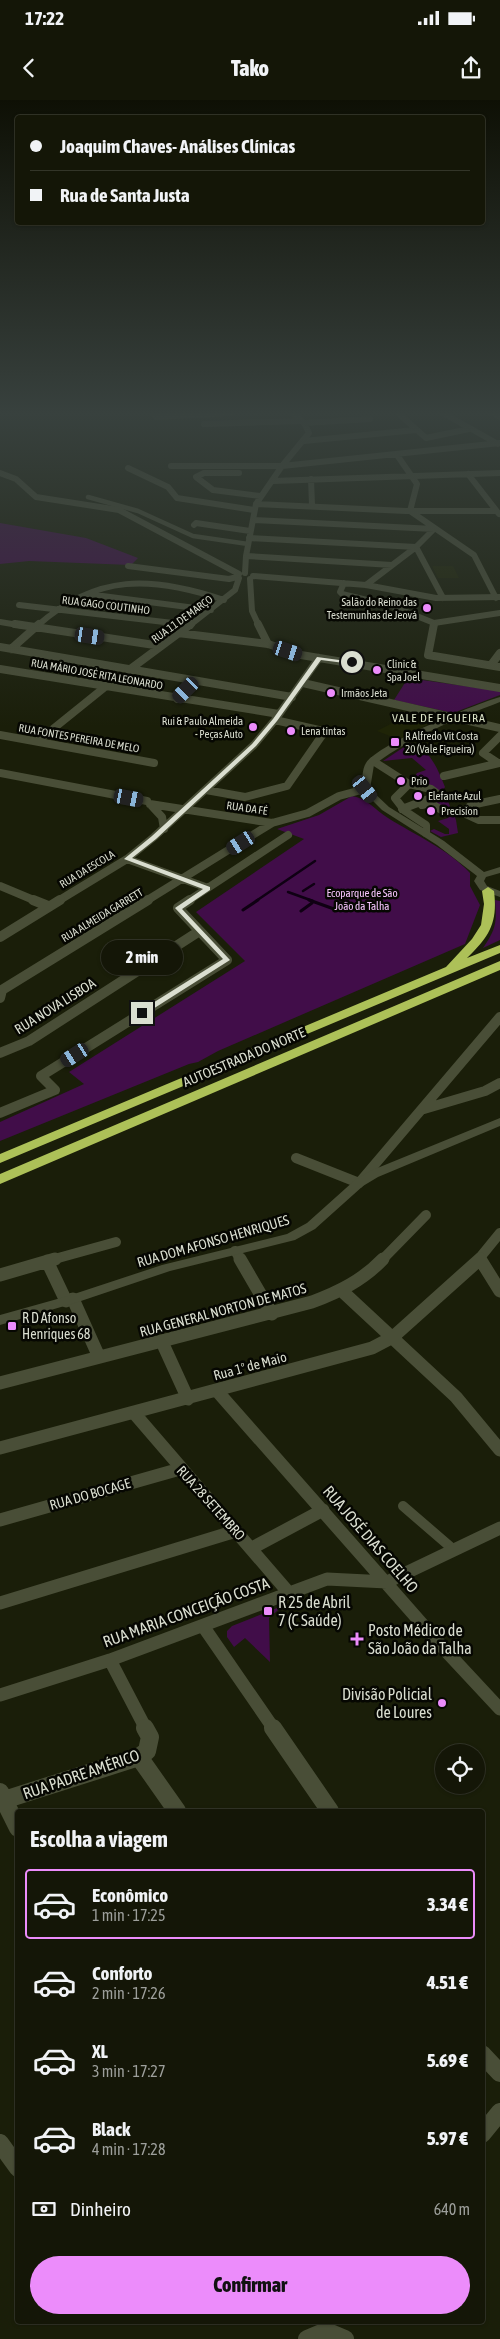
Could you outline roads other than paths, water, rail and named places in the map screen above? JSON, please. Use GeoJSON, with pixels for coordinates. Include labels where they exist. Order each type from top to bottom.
{"type":"FeatureCollection","features":[{"type":"Feature","properties":{"kind":"highway"},"geometry":{"type":"LineString","coordinates":[[448,970],[484,933],[494,893]]}},
{"type":"Feature","properties":{"kind":"highway","name":"AUTOESTRADA DO NORTE"},"geometry":{"type":"LineString","coordinates":[[0,1159],[500,949]]}},
{"type":"Feature","properties":{"kind":"highway","name":"AUTOESTRADA DO NORTE"},"geometry":{"type":"LineString","coordinates":[[0,1179],[500,965]]}},
{"type":"Feature","properties":{"kind":"street"},"geometry":{"type":"LineString","coordinates":[[133,517],[244,576]]}},
{"type":"Feature","properties":{"kind":"street"},"geometry":{"type":"LineString","coordinates":[[152,517],[193,536],[248,541],[416,546]]}},
{"type":"Feature","properties":{"kind":"street"},"geometry":{"type":"LineString","coordinates":[[128,566],[229,580],[244,576],[366,585],[443,598],[498,597],[474,555],[419,517]]}},
{"type":"Feature","properties":{"kind":"street"},"geometry":{"type":"LineString","coordinates":[[268,644],[252,611],[244,576],[248,541],[253,520],[434,529]]}},
{"type":"Feature","properties":{"kind":"street"},"geometry":{"type":"LineString","coordinates":[[194,525],[196,523],[250,531]]}},
{"type":"Feature","properties":{"kind":"street"},"geometry":{"type":"LineString","coordinates":[[366,585],[416,546],[434,529]]}},
{"type":"Feature","properties":{"kind":"street"},"geometry":{"type":"LineString","coordinates":[[416,546],[443,598]]}},
{"type":"Feature","properties":{"kind":"street"},"geometry":{"type":"LineString","coordinates":[[408,552],[420,553]]}},
{"type":"Feature","properties":{"kind":"street"},"geometry":{"type":"LineString","coordinates":[[222,566],[234,566],[245,560],[392,565]]}},
{"type":"Feature","properties":{"kind":"street","name":"RUA 11 DE MARÇO"},"geometry":{"type":"LineString","coordinates":[[129,670],[224,600],[235,590],[244,576]]}},
{"type":"Feature","properties":{"kind":"street"},"geometry":{"type":"LineString","coordinates":[[11,649],[70,601],[117,584],[151,582],[192,588],[224,600]]}},
{"type":"Feature","properties":{"kind":"street"},"geometry":{"type":"LineString","coordinates":[[344,583],[340,592],[342,594],[392,606],[434,623],[500,613]]}},
{"type":"Feature","properties":{"kind":"street"},"geometry":{"type":"LineString","coordinates":[[85,594],[211,610]]}},
{"type":"Feature","properties":{"kind":"street","name":"RUA GAGO COUTINHO"},"geometry":{"type":"LineString","coordinates":[[19,605],[190,625]]}},
{"type":"Feature","properties":{"kind":"street"},"geometry":{"type":"LineString","coordinates":[[0,622],[161,646]]}},
{"type":"Feature","properties":{"kind":"street"},"geometry":{"type":"LineString","coordinates":[[434,623],[428,655],[500,667]]}},
{"type":"Feature","properties":{"kind":"street"},"geometry":{"type":"LineString","coordinates":[[178,634],[268,644],[319,658],[500,688]]}},
{"type":"Feature","properties":{"kind":"street"},"geometry":{"type":"LineString","coordinates":[[0,647],[292,697]]}},
{"type":"Feature","properties":{"kind":"street"},"geometry":{"type":"LineString","coordinates":[[491,665],[500,653]]}},
{"type":"Feature","properties":{"kind":"street","name":"RUA DA ESCOLA"},"geometry":{"type":"LineString","coordinates":[[0,937],[48,906],[131,860],[254,745],[303,683],[319,658]]}},
{"type":"Feature","properties":{"kind":"street","name":"RUA MÁRIO JOSÉ RITA LEONARDO"},"geometry":{"type":"LineString","coordinates":[[0,669],[277,717],[322,731],[323,734],[287,786],[282,789],[244,797],[204,792]]}},
{"type":"Feature","properties":{"kind":"street"},"geometry":{"type":"LineString","coordinates":[[177,699],[196,680]]}},
{"type":"Feature","properties":{"kind":"street"},"geometry":{"type":"LineString","coordinates":[[303,683],[500,728]]}},
{"type":"Feature","properties":{"kind":"street"},"geometry":{"type":"LineString","coordinates":[[38,741],[105,687]]}},
{"type":"Feature","properties":{"kind":"street"},"geometry":{"type":"LineString","coordinates":[[482,875],[426,833],[390,813],[375,801],[365,789],[370,764],[386,751],[453,717],[500,699]]}},
{"type":"Feature","properties":{"kind":"street","name":"RUA FONTES PEREIRA DE MELO"},"geometry":{"type":"LineString","coordinates":[[0,735],[154,763]]}},
{"type":"Feature","properties":{"kind":"street"},"geometry":{"type":"LineString","coordinates":[[499,763],[483,753],[500,736]]}},
{"type":"Feature","properties":{"kind":"street"},"geometry":{"type":"LineString","coordinates":[[373,761],[409,784],[431,789],[439,795],[406,809]]}},
{"type":"Feature","properties":{"kind":"street"},"geometry":{"type":"LineString","coordinates":[[444,776],[499,763]]}},
{"type":"Feature","properties":{"kind":"street","name":"RUA DA FÉ"},"geometry":{"type":"LineString","coordinates":[[0,774],[184,810],[272,823],[308,813],[339,796],[365,789]]}},
{"type":"Feature","properties":{"kind":"street"},"geometry":{"type":"LineString","coordinates":[[409,784],[395,798],[426,825],[426,833]]}},
{"type":"Feature","properties":{"kind":"street","name":"RUA DA FÉ"},"geometry":{"type":"LineString","coordinates":[[148,802],[177,802],[204,792]]}},
{"type":"Feature","properties":{"kind":"street"},"geometry":{"type":"LineString","coordinates":[[500,799],[471,805],[466,810],[466,814],[479,820],[500,820]]}},
{"type":"Feature","properties":{"kind":"street"},"geometry":{"type":"LineString","coordinates":[[148,802],[162,817],[164,829]]}},
{"type":"Feature","properties":{"kind":"street"},"geometry":{"type":"LineString","coordinates":[[406,809],[430,803],[445,812]]}},
{"type":"Feature","properties":{"kind":"street"},"geometry":{"type":"LineString","coordinates":[[406,809],[430,821]]}},
{"type":"Feature","properties":{"kind":"street","name":"RUA DA FÉ"},"geometry":{"type":"LineString","coordinates":[[174,819],[193,814],[210,814]]}},
{"type":"Feature","properties":{"kind":"street","name":"RUA ALMEIDA GARRETT"},"geometry":{"type":"LineString","coordinates":[[1,992],[272,823]]}},
{"type":"Feature","properties":{"kind":"street"},"geometry":{"type":"LineString","coordinates":[[0,1114],[55,1090],[41,1076],[227,960],[198,932],[178,908],[288,835]]}},
{"type":"Feature","properties":{"kind":"street"},"geometry":{"type":"LineString","coordinates":[[131,860],[208,888]]}},
{"type":"Feature","properties":{"kind":"street"},"geometry":{"type":"LineString","coordinates":[[482,875],[500,870]]}},
{"type":"Feature","properties":{"kind":"street"},"geometry":{"type":"LineString","coordinates":[[482,875],[479,882],[480,885],[494,893]]}},
{"type":"Feature","properties":{"kind":"street"},"geometry":{"type":"LineString","coordinates":[[0,886],[48,906]]}},
{"type":"Feature","properties":{"kind":"street","name":"RUA NOVA LISBOA"},"geometry":{"type":"LineString","coordinates":[[0,1053],[29,1041],[198,932]]}},
{"type":"Feature","properties":{"kind":"street"},"geometry":{"type":"LineString","coordinates":[[296,1158],[359,1183],[424,1109],[500,1017]]}},
{"type":"Feature","properties":{"kind":"street"},"geometry":{"type":"LineString","coordinates":[[424,1109],[485,1091],[500,1083]]}},
{"type":"Feature","properties":{"kind":"street","name":"RUA DOM AFONSO HENRIQUES"},"geometry":{"type":"LineString","coordinates":[[0,1320],[70,1300],[167,1268],[291,1236],[311,1226],[359,1183],[374,1174],[500,1122]]}},
{"type":"Feature","properties":{"kind":"street","name":"RUA GENERAL NORTON DE MATOS"},"geometry":{"type":"LineString","coordinates":[[0,1384],[98,1357],[272,1314],[342,1291],[373,1270],[426,1215]]}},
{"type":"Feature","properties":{"kind":"street","name":"Rua 1º de Maio"},"geometry":{"type":"LineString","coordinates":[[0,1448],[372,1348],[394,1337],[480,1259],[500,1233]]}},
{"type":"Feature","properties":{"kind":"street"},"geometry":{"type":"LineString","coordinates":[[0,1275],[116,1242]]}},
{"type":"Feature","properties":{"kind":"street"},"geometry":{"type":"LineString","coordinates":[[235,1251],[272,1314]]}},
{"type":"Feature","properties":{"kind":"street"},"geometry":{"type":"LineString","coordinates":[[480,1259],[500,1291]]}},
{"type":"Feature","properties":{"kind":"street"},"geometry":{"type":"LineString","coordinates":[[46,1261],[70,1300],[98,1357]]}},
{"type":"Feature","properties":{"kind":"street"},"geometry":{"type":"LineString","coordinates":[[342,1291],[394,1337],[456,1397],[500,1450]]}},
{"type":"Feature","properties":{"kind":"street"},"geometry":{"type":"LineString","coordinates":[[162,1342],[188,1399]]}},
{"type":"Feature","properties":{"kind":"street","name":"RUA JOSÉ DIAS COELHO"},"geometry":{"type":"LineString","coordinates":[[217,1391],[445,1650],[500,1709]]}},
{"type":"Feature","properties":{"kind":"street","name":"RUA 28 SETEMBRO"},"geometry":{"type":"LineString","coordinates":[[134,1413],[180,1469],[252,1548],[289,1593]]}},
{"type":"Feature","properties":{"kind":"street","name":"RUA DO BOCAGE"},"geometry":{"type":"LineString","coordinates":[[0,1520],[180,1469]]}},
{"type":"Feature","properties":{"kind":"street"},"geometry":{"type":"LineString","coordinates":[[403,1506],[454,1550]]}},
{"type":"Feature","properties":{"kind":"street"},"geometry":{"type":"LineString","coordinates":[[252,1548],[323,1510]]}},
{"type":"Feature","properties":{"kind":"street"},"geometry":{"type":"LineString","coordinates":[[387,1582],[500,1528]]}},
{"type":"Feature","properties":{"kind":"street"},"geometry":{"type":"LineString","coordinates":[[0,1603],[236,1531]]}},
{"type":"Feature","properties":{"kind":"street","name":"RUA MARIA CONCEIÇÃO COSTA"},"geometry":{"type":"LineString","coordinates":[[0,1695],[110,1660],[327,1579],[387,1582]]}},
{"type":"Feature","properties":{"kind":"street"},"geometry":{"type":"LineString","coordinates":[[203,1626],[329,1809]]}},
{"type":"Feature","properties":{"kind":"street","name":"RUA PADRE AMÉRICO"},"geometry":{"type":"LineString","coordinates":[[2,1796],[139,1757],[147,1751],[150,1737],[110,1660]]}},
{"type":"Feature","properties":{"kind":"street"},"geometry":{"type":"LineString","coordinates":[[139,1757],[176,1809]]}},
{"type":"Feature","properties":{"kind":"street"},"geometry":{"type":"LineString","coordinates":[[2,1796],[15,1822]]}},
{"type":"Feature","properties":{"kind":"street"},"geometry":{"type":"LineString","coordinates":[[485,2057],[500,2073]]}},
{"type":"Feature","properties":{"kind":"street"},"geometry":{"type":"LineString","coordinates":[[485,2130],[500,2112]]}},
{"type":"Feature","properties":{"kind":"street"},"geometry":{"type":"LineString","coordinates":[[0,2143],[15,2164]]}},
{"type":"Feature","properties":{"kind":"street"},"geometry":{"type":"LineString","coordinates":[[307,2339],[319,2331],[334,2331],[346,2339]]}},
{"type":"Feature","properties":{"kind":"waterway"},"geometry":{"type":"LineString","coordinates":[[256,901],[315,861]]}},
{"type":"Feature","properties":{"kind":"waterway"},"geometry":{"type":"LineString","coordinates":[[303,891],[314,884]]}},
{"type":"Feature","properties":{"kind":"waterway"},"geometry":{"type":"LineString","coordinates":[[288,892],[313,901]]}},
{"type":"Feature","properties":{"kind":"waterway"},"geometry":{"type":"LineString","coordinates":[[243,910],[258,900]]}},
{"type":"Feature","properties":{"kind":"waterway"},"geometry":{"type":"LineString","coordinates":[[309,900],[334,909]]}},
{"type":"Feature","properties":{"kind":"waterway"},"geometry":{"type":"LineString","coordinates":[[301,911],[312,903]]}},
{"type":"Feature","properties":{"kind":"place","name":"Salão do Reino das Testemunhas de Jeová"},"geometry":{"type":"Point","coordinates":[427,608]}},
{"type":"Feature","properties":{"kind":"place","name":"Clinic & Spa Joel"},"geometry":{"type":"Point","coordinates":[377,670]}},
{"type":"Feature","properties":{"kind":"place","name":"Irmãos Jeta"},"geometry":{"type":"Point","coordinates":[331,693]}},
{"type":"Feature","properties":{"kind":"place","name":"Rui & Paulo Almeida - Peças Auto"},"geometry":{"type":"Point","coordinates":[253,727]}},
{"type":"Feature","properties":{"kind":"place","name":"Lena tintas"},"geometry":{"type":"Point","coordinates":[291,731]}},
{"type":"Feature","properties":{"kind":"place","name":"R Alfredo Vit Costa 20 (Vale Figueira)"},"geometry":{"type":"Point","coordinates":[395,742]}},
{"type":"Feature","properties":{"kind":"place","name":"Prio"},"geometry":{"type":"Point","coordinates":[401,781]}},
{"type":"Feature","properties":{"kind":"place","name":"Elefante Azul"},"geometry":{"type":"Point","coordinates":[418,796]}},
{"type":"Feature","properties":{"kind":"place","name":"Precision"},"geometry":{"type":"Point","coordinates":[431,811]}},
{"type":"Feature","properties":{"kind":"place","name":"R D Afonso Henriques 68"},"geometry":{"type":"Point","coordinates":[12,1326]}},
{"type":"Feature","properties":{"kind":"place","name":"R 25 de Abril 7 (C Saúde)"},"geometry":{"type":"Point","coordinates":[268,1611]}},
{"type":"Feature","properties":{"kind":"place","name":"Posto Médico de São João da Talha"},"geometry":{"type":"Point","coordinates":[357,1639]}},
{"type":"Feature","properties":{"kind":"place","name":"Divisão Policial de Loures"},"geometry":{"type":"Point","coordinates":[442,1703]}},
{"type":"Feature","properties":{"kind":"district","name":"VALE DE FIGUEIRA"},"geometry":{"type":"Point","coordinates":[439,718]}},
{"type":"Feature","properties":{"kind":"park label","name":"Ecoparque de São João da Talha"},"geometry":{"type":"Point","coordinates":[362,899]}}]}
